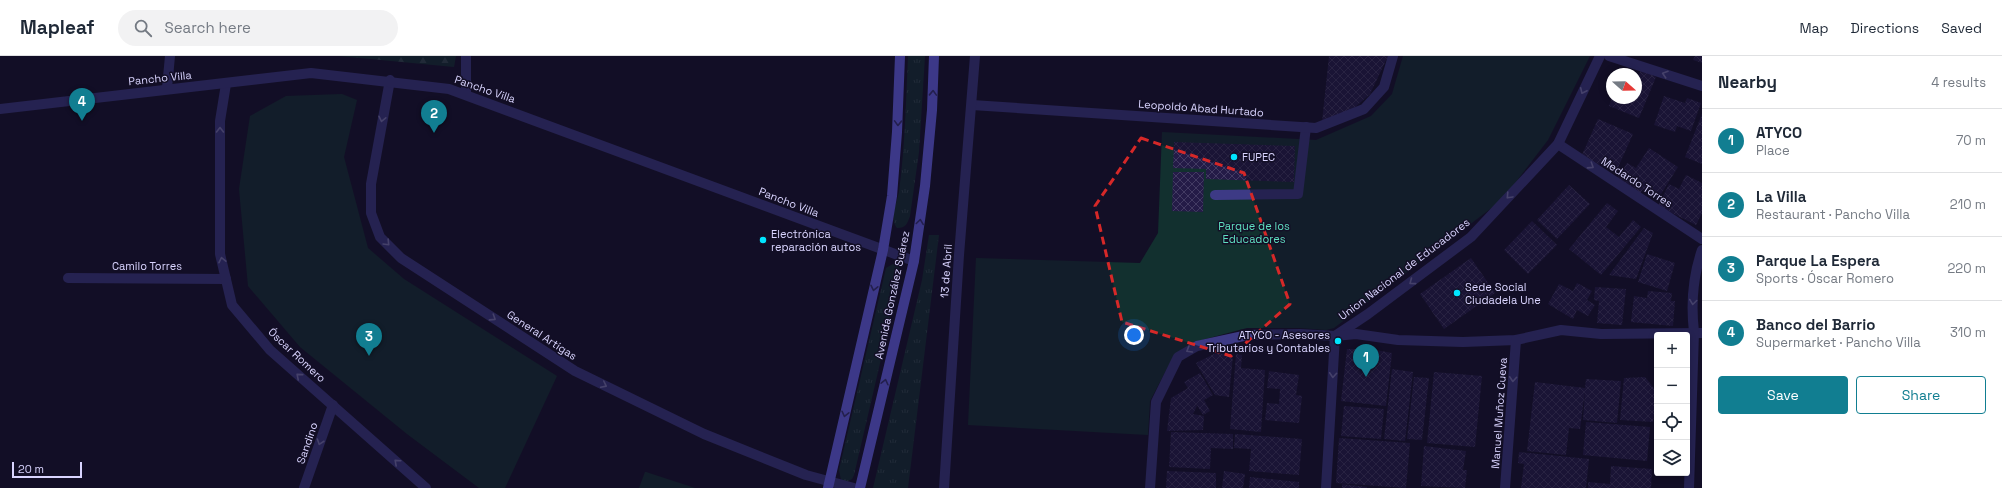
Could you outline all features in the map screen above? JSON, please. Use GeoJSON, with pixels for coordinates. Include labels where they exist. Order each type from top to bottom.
{"type":"FeatureCollection","features":[{"type":"Feature","properties":{"kind":"main road","name":"Avenida González Suárez"},"geometry":{"type":"LineString","coordinates":[[829,485],[883,250],[892,196],[897,132],[900,56]]}},
{"type":"Feature","properties":{"kind":"main road","name":"Avenida González Suárez"},"geometry":{"type":"LineString","coordinates":[[860,488],[914,261],[925,186],[932,110],[934,56]]}},
{"type":"Feature","properties":{"kind":"street"},"geometry":{"type":"LineString","coordinates":[[167,88],[170,56]]}},
{"type":"Feature","properties":{"kind":"street"},"geometry":{"type":"LineString","coordinates":[[466,56],[466,94]]}},
{"type":"Feature","properties":{"kind":"street","name":"13 de Abril"},"geometry":{"type":"LineString","coordinates":[[944,488],[959,255],[975,56]]}},
{"type":"Feature","properties":{"kind":"street","name":"Leopoldo Abad Hurtado"},"geometry":{"type":"LineString","coordinates":[[972,105],[1316,128],[1364,109],[1384,87],[1392,56]]}},
{"type":"Feature","properties":{"kind":"street","name":"Union Nacional de Educadores"},"geometry":{"type":"LineString","coordinates":[[1150,488],[1156,402],[1178,357],[1197,346],[1248,335],[1300,334],[1335,336],[1368,314],[1471,237],[1558,144],[1600,56]]}},
{"type":"Feature","properties":{"kind":"street"},"geometry":{"type":"LineString","coordinates":[[1609,56],[1702,86]]}},
{"type":"Feature","properties":{"kind":"street","name":"Pancho Villa"},"geometry":{"type":"LineString","coordinates":[[0,109],[167,88],[226,84],[312,72],[390,80],[449,89],[466,94],[914,261]]}},
{"type":"Feature","properties":{"kind":"street","name":"General Artigas"},"geometry":{"type":"LineString","coordinates":[[390,80],[370,184],[371,213],[380,237],[401,258],[575,371],[704,434],[806,474],[829,485],[854,488]]}},
{"type":"Feature","properties":{"kind":"street","name":"Óscar Romero"},"geometry":{"type":"LineString","coordinates":[[226,84],[220,121],[220,254],[232,305],[270,350],[426,488]]}},
{"type":"Feature","properties":{"kind":"street"},"geometry":{"type":"LineString","coordinates":[[1215,194],[1298,194],[1306,127]]}},
{"type":"Feature","properties":{"kind":"street","name":"Medardo Torres"},"geometry":{"type":"LineString","coordinates":[[1558,144],[1702,239]]}},
{"type":"Feature","properties":{"kind":"street"},"geometry":{"type":"LineString","coordinates":[[1689,488],[1698,333],[1691,311],[1702,250]]}},
{"type":"Feature","properties":{"kind":"street","name":"Camilo Torres"},"geometry":{"type":"LineString","coordinates":[[68,278],[226,279]]}},
{"type":"Feature","properties":{"kind":"street"},"geometry":{"type":"LineString","coordinates":[[1326,488],[1335,336],[1356,334],[1398,340],[1463,342],[1516,340],[1561,330],[1601,334],[1698,333]]}},
{"type":"Feature","properties":{"kind":"street","name":"Manuel Muñoz Cueva"},"geometry":{"type":"LineString","coordinates":[[1505,488],[1516,340]]}},
{"type":"Feature","properties":{"kind":"street","name":"Sandino"},"geometry":{"type":"LineString","coordinates":[[304,488],[333,405]]}},
{"type":"Feature","properties":{"kind":"highlighted area"},"geometry":{"type":"Polygon","coordinates":[[[1141,138],[1244,173],[1290,304],[1231,356],[1122,322],[1095,206],[1141,138]]]}},
{"type":"Feature","properties":{"kind":"green space"},"geometry":{"type":"Polygon","coordinates":[[[339,56],[456,56],[454,67],[339,56]]]}},
{"type":"Feature","properties":{"kind":"green space"},"geometry":{"type":"Polygon","coordinates":[[[908,56],[925,56],[919,152],[910,216],[906,225],[897,228],[894,220],[894,210],[899,192],[903,158],[908,56]]]}},
{"type":"Feature","properties":{"kind":"green space","name":"Parque de los Educadores"},"geometry":{"type":"Polygon","coordinates":[[[1403,56],[1590,56],[1548,140],[1502,200],[1334,328],[1326,330],[1299,328],[1247,328],[1194,342],[1174,355],[1150,401],[1148,435],[968,425],[976,258],[1140,263],[1158,233],[1162,132],[1316,140],[1371,116],[1392,94],[1403,56]]]}},
{"type":"Feature","properties":{"kind":"green space"},"geometry":{"type":"Polygon","coordinates":[[[342,94],[357,100],[344,157],[368,248],[404,279],[557,376],[505,488],[479,488],[407,434],[300,347],[248,286],[239,189],[250,116],[286,96],[342,94]]]}},
{"type":"Feature","properties":{"kind":"green space"},"geometry":{"type":"Polygon","coordinates":[[[929,235],[939,235],[908,488],[873,488],[922,280],[929,235]]]}},
{"type":"Feature","properties":{"kind":"green space"},"geometry":{"type":"Polygon","coordinates":[[[893,264],[898,265],[901,273],[854,475],[852,479],[846,482],[841,480],[839,470],[886,268],[893,264]]]}},
{"type":"Feature","properties":{"kind":"green space"},"geometry":{"type":"Polygon","coordinates":[[[646,472],[695,488],[639,488],[646,472]]]}},
{"type":"Feature","properties":{"kind":"building"},"geometry":{"type":"Polygon","coordinates":[[[1329,56],[1388,56],[1370,94],[1352,110],[1322,122],[1329,56]]]}},
{"type":"Feature","properties":{"kind":"building"},"geometry":{"type":"Polygon","coordinates":[[[1695,56],[1702,56],[1702,63],[1693,60],[1695,56]]]}},
{"type":"Feature","properties":{"kind":"building"},"geometry":{"type":"Polygon","coordinates":[[[1642,70],[1656,77],[1639,118],[1609,106],[1610,104],[1642,104],[1642,70]]]}},
{"type":"Feature","properties":{"kind":"building"},"geometry":{"type":"Polygon","coordinates":[[[1664,96],[1685,103],[1687,98],[1701,103],[1691,131],[1677,126],[1675,132],[1654,125],[1664,96]]]}},
{"type":"Feature","properties":{"kind":"building"},"geometry":{"type":"Polygon","coordinates":[[[1702,114],[1702,164],[1685,157],[1702,114]]]}},
{"type":"Feature","properties":{"kind":"building"},"geometry":{"type":"Polygon","coordinates":[[[1598,119],[1633,134],[1616,172],[1581,157],[1598,119]]]}},
{"type":"Feature","properties":{"kind":"building","name":"FUPEC"},"geometry":{"type":"Polygon","coordinates":[[[1174,142],[1295,146],[1294,182],[1206,179],[1206,169],[1173,168],[1174,142]]]}},
{"type":"Feature","properties":{"kind":"building"},"geometry":{"type":"Polygon","coordinates":[[[1649,148],[1678,167],[1658,199],[1643,189],[1640,194],[1616,179],[1627,163],[1636,168],[1649,148]]]}},
{"type":"Feature","properties":{"kind":"building"},"geometry":{"type":"Polygon","coordinates":[[[1173,172],[1204,172],[1203,212],[1172,211],[1173,172]]]}},
{"type":"Feature","properties":{"kind":"building"},"geometry":{"type":"Polygon","coordinates":[[[1686,175],[1702,183],[1702,213],[1696,225],[1658,206],[1669,184],[1679,189],[1686,175]]]}},
{"type":"Feature","properties":{"kind":"building"},"geometry":{"type":"Polygon","coordinates":[[[1569,185],[1590,204],[1557,239],[1537,220],[1569,185]]]}},
{"type":"Feature","properties":{"kind":"building"},"geometry":{"type":"Polygon","coordinates":[[[1607,203],[1618,211],[1606,227],[1619,237],[1633,220],[1641,227],[1601,275],[1569,249],[1607,203]]]}},
{"type":"Feature","properties":{"kind":"building"},"geometry":{"type":"Polygon","coordinates":[[[1532,221],[1557,245],[1528,274],[1504,250],[1532,221]]]}},
{"type":"Feature","properties":{"kind":"building"},"geometry":{"type":"Polygon","coordinates":[[[1644,228],[1653,233],[1636,279],[1609,275],[1644,228]]]}},
{"type":"Feature","properties":{"kind":"building"},"geometry":{"type":"Polygon","coordinates":[[[1647,254],[1675,263],[1667,291],[1638,282],[1647,254]]]}},
{"type":"Feature","properties":{"kind":"building","name":"Sede Social Ciudadela Une"},"geometry":{"type":"Polygon","coordinates":[[[1471,258],[1495,293],[1444,329],[1420,294],[1471,258]]]}},
{"type":"Feature","properties":{"kind":"building"},"geometry":{"type":"Polygon","coordinates":[[[1577,283],[1592,291],[1587,300],[1595,305],[1588,316],[1577,310],[1573,319],[1548,304],[1559,284],[1573,291],[1577,283]]]}},
{"type":"Feature","properties":{"kind":"building"},"geometry":{"type":"Polygon","coordinates":[[[1595,287],[1626,289],[1622,325],[1597,323],[1599,301],[1594,300],[1595,287]]]}},
{"type":"Feature","properties":{"kind":"building"},"geometry":{"type":"Polygon","coordinates":[[[1648,291],[1672,293],[1671,301],[1675,301],[1673,326],[1631,322],[1634,296],[1647,298],[1648,291]]]}},
{"type":"Feature","properties":{"kind":"building"},"geometry":{"type":"Polygon","coordinates":[[[1347,349],[1370,349],[1392,353],[1386,406],[1341,401],[1347,349]]]}},
{"type":"Feature","properties":{"kind":"building"},"geometry":{"type":"Polygon","coordinates":[[[1216,353],[1233,355],[1229,397],[1215,395],[1196,363],[1216,353]]]}},
{"type":"Feature","properties":{"kind":"building"},"geometry":{"type":"Polygon","coordinates":[[[1236,354],[1242,355],[1241,368],[1265,370],[1261,432],[1230,429],[1236,354]]]}},
{"type":"Feature","properties":{"kind":"building"},"geometry":{"type":"Polygon","coordinates":[[[1392,369],[1413,372],[1405,441],[1384,439],[1392,369]]]}},
{"type":"Feature","properties":{"kind":"building"},"geometry":{"type":"Polygon","coordinates":[[[1269,371],[1299,375],[1296,395],[1302,396],[1299,423],[1265,420],[1267,403],[1279,404],[1280,389],[1267,388],[1269,371]]]}},
{"type":"Feature","properties":{"kind":"building"},"geometry":{"type":"Polygon","coordinates":[[[1434,372],[1482,376],[1475,447],[1427,443],[1434,372]]]}},
{"type":"Feature","properties":{"kind":"building"},"geometry":{"type":"Polygon","coordinates":[[[1200,373],[1213,395],[1204,400],[1210,411],[1203,415],[1195,402],[1197,406],[1193,414],[1204,416],[1203,430],[1167,431],[1171,398],[1188,388],[1184,382],[1200,373]]]}},
{"type":"Feature","properties":{"kind":"building"},"geometry":{"type":"Polygon","coordinates":[[[1414,377],[1429,378],[1422,440],[1407,439],[1414,377]]]}},
{"type":"Feature","properties":{"kind":"building"},"geometry":{"type":"Polygon","coordinates":[[[1645,377],[1654,388],[1653,422],[1620,420],[1624,378],[1645,377]]]}},
{"type":"Feature","properties":{"kind":"building"},"geometry":{"type":"Polygon","coordinates":[[[1586,379],[1621,381],[1617,423],[1583,420],[1585,391],[1580,429],[1569,428],[1566,455],[1527,451],[1535,382],[1585,388],[1586,379]]]}},
{"type":"Feature","properties":{"kind":"building"},"geometry":{"type":"Polygon","coordinates":[[[1344,406],[1384,409],[1381,439],[1341,436],[1344,406]]]}},
{"type":"Feature","properties":{"kind":"building"},"geometry":{"type":"Polygon","coordinates":[[[1586,422],[1650,427],[1647,461],[1583,455],[1586,422]]]}},
{"type":"Feature","properties":{"kind":"building"},"geometry":{"type":"Polygon","coordinates":[[[1171,432],[1233,434],[1233,449],[1211,448],[1210,469],[1169,467],[1171,432]]]}},
{"type":"Feature","properties":{"kind":"building"},"geometry":{"type":"Polygon","coordinates":[[[1235,434],[1302,439],[1299,475],[1249,471],[1251,449],[1234,448],[1235,434]]]}},
{"type":"Feature","properties":{"kind":"building"},"geometry":{"type":"Polygon","coordinates":[[[1339,438],[1410,443],[1406,488],[1336,483],[1339,438]]]}},
{"type":"Feature","properties":{"kind":"building"},"geometry":{"type":"Polygon","coordinates":[[[1424,446],[1466,451],[1463,470],[1467,470],[1465,488],[1421,486],[1424,446]]]}},
{"type":"Feature","properties":{"kind":"building"},"geometry":{"type":"Polygon","coordinates":[[[1519,452],[1589,459],[1586,488],[1521,488],[1524,464],[1518,463],[1519,452]]]}},
{"type":"Feature","properties":{"kind":"building"},"geometry":{"type":"Polygon","coordinates":[[[1611,466],[1652,469],[1651,488],[1588,488],[1588,482],[1610,484],[1611,466]]]}},
{"type":"Feature","properties":{"kind":"building"},"geometry":{"type":"Polygon","coordinates":[[[1167,471],[1216,473],[1216,488],[1166,488],[1167,471]]]}},
{"type":"Feature","properties":{"kind":"building"},"geometry":{"type":"Polygon","coordinates":[[[1224,471],[1245,474],[1243,488],[1222,488],[1224,471]]]}},
{"type":"Feature","properties":{"kind":"building"},"geometry":{"type":"Polygon","coordinates":[[[1250,477],[1299,482],[1299,488],[1249,488],[1250,477]]]}},
{"type":"Feature","properties":{"kind":"building"},"geometry":{"type":"Polygon","coordinates":[[[1342,484],[1367,487],[1367,488],[1342,488],[1342,484]]]}},
{"type":"Feature","properties":{"kind":"place","name":"Banco del Barrio"},"geometry":{"type":"Point","coordinates":[82,121]}},
{"type":"Feature","properties":{"kind":"place","name":"La Villa"},"geometry":{"type":"Point","coordinates":[434,133]}},
{"type":"Feature","properties":{"kind":"place","name":"FUPEC"},"geometry":{"type":"Point","coordinates":[1234,157]}},
{"type":"Feature","properties":{"kind":"place","name":"Electrónica reparación autos"},"geometry":{"type":"Point","coordinates":[763,240]}},
{"type":"Feature","properties":{"kind":"place","name":"Sede Social Ciudadela Une"},"geometry":{"type":"Point","coordinates":[1457,293]}},
{"type":"Feature","properties":{"kind":"place","name":"ATYCO - Asesores Tributarios y Contables"},"geometry":{"type":"Point","coordinates":[1338,341]}},
{"type":"Feature","properties":{"kind":"place","name":"Parque La Espera"},"geometry":{"type":"Point","coordinates":[369,356]}},
{"type":"Feature","properties":{"kind":"place","name":"ATYCO"},"geometry":{"type":"Point","coordinates":[1366,377]}}]}
